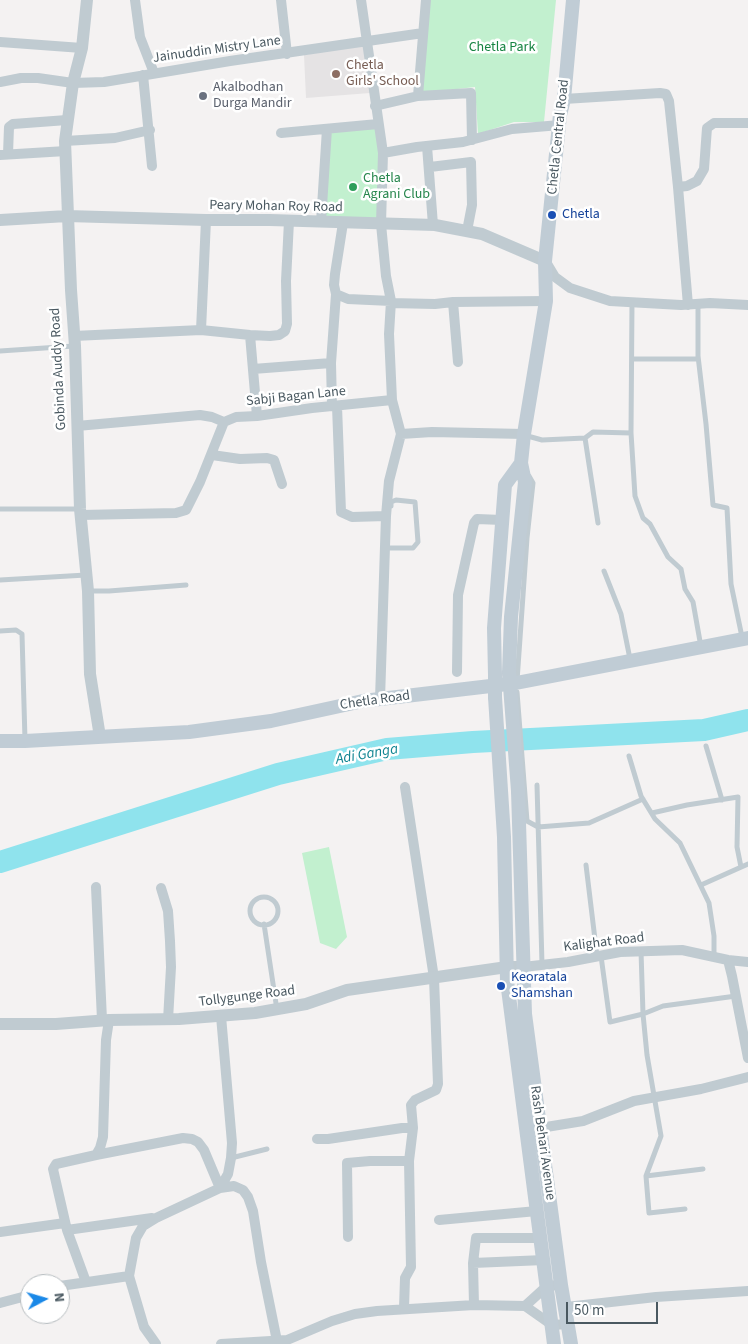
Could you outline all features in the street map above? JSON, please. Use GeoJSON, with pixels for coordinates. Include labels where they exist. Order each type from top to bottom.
{"type":"FeatureCollection","features":[{"type":"Feature","properties":{"kind":"main road","name":"Chetla Central Road"},"geometry":{"type":"LineString","coordinates":[[513,678],[511,617],[525,482],[522,463],[524,434],[546,301],[545,261],[564,99],[572,0]]}},
{"type":"Feature","properties":{"kind":"main road"},"geometry":{"type":"LineString","coordinates":[[522,463],[505,486],[494,628],[495,674],[504,837],[507,981],[554,1344]]}},
{"type":"Feature","properties":{"kind":"main road","name":"Chetla Road"},"geometry":{"type":"LineString","coordinates":[[0,741],[188,732],[271,720],[513,678],[586,670],[745,639]]}},
{"type":"Feature","properties":{"kind":"main road","name":"Rash Behari Avenue"},"geometry":{"type":"LineString","coordinates":[[513,678],[525,1014],[561,1285],[571,1344]]}},
{"type":"Feature","properties":{"kind":"street","name":"Gobinda Auddy Road"},"geometry":{"type":"LineString","coordinates":[[87,0],[82,48],[73,83],[65,146],[81,512],[88,591],[90,674],[100,737]]}},
{"type":"Feature","properties":{"kind":"street"},"geometry":{"type":"LineString","coordinates":[[135,0],[136,21],[140,37],[154,73]]}},
{"type":"Feature","properties":{"kind":"street"},"geometry":{"type":"LineString","coordinates":[[281,0],[287,54]]}},
{"type":"Feature","properties":{"kind":"street"},"geometry":{"type":"LineString","coordinates":[[361,0],[383,154],[381,224],[390,302],[389,334],[392,400],[401,434],[389,481],[386,516],[387,548],[380,700]]}},
{"type":"Feature","properties":{"kind":"street"},"geometry":{"type":"LineString","coordinates":[[418,96],[426,0]]}},
{"type":"Feature","properties":{"kind":"street","name":"Jainuddin Mistry Lane"},"geometry":{"type":"LineString","coordinates":[[0,82],[21,78],[38,78],[73,83],[104,82],[423,33]]}},
{"type":"Feature","properties":{"kind":"street"},"geometry":{"type":"LineString","coordinates":[[0,42],[82,48]]}},
{"type":"Feature","properties":{"kind":"street"},"geometry":{"type":"LineString","coordinates":[[144,75],[152,166]]}},
{"type":"Feature","properties":{"kind":"street"},"geometry":{"type":"LineString","coordinates":[[375,106],[418,96],[471,93],[472,140]]}},
{"type":"Feature","properties":{"kind":"street"},"geometry":{"type":"LineString","coordinates":[[564,99],[666,94],[669,101],[693,304]]}},
{"type":"Feature","properties":{"kind":"street"},"geometry":{"type":"LineString","coordinates":[[67,120],[13,124],[8,127],[4,155],[115,138],[150,130]]}},
{"type":"Feature","properties":{"kind":"street"},"geometry":{"type":"LineString","coordinates":[[678,187],[687,186],[697,181],[704,169],[707,128],[714,123],[748,124]]}},
{"type":"Feature","properties":{"kind":"street"},"geometry":{"type":"LineString","coordinates":[[280,133],[378,124]]}},
{"type":"Feature","properties":{"kind":"street"},"geometry":{"type":"LineString","coordinates":[[383,154],[463,142],[512,129],[560,125]]}},
{"type":"Feature","properties":{"kind":"street"},"geometry":{"type":"LineString","coordinates":[[321,222],[327,129]]}},
{"type":"Feature","properties":{"kind":"street"},"geometry":{"type":"LineString","coordinates":[[427,146],[433,225]]}},
{"type":"Feature","properties":{"kind":"street"},"geometry":{"type":"LineString","coordinates":[[430,167],[471,162],[472,205],[467,231]]}},
{"type":"Feature","properties":{"kind":"street","name":"Peary Mohan Roy Road"},"geometry":{"type":"LineString","coordinates":[[0,220],[67,216],[433,225],[482,234],[545,261]]}},
{"type":"Feature","properties":{"kind":"street"},"geometry":{"type":"LineString","coordinates":[[201,330],[206,220]]}},
{"type":"Feature","properties":{"kind":"street"},"geometry":{"type":"LineString","coordinates":[[75,341],[201,330],[270,336],[285,331],[287,324],[286,281],[289,221]]}},
{"type":"Feature","properties":{"kind":"street"},"geometry":{"type":"LineString","coordinates":[[343,223],[334,280],[336,294],[331,363],[342,512],[352,517],[386,516]]}},
{"type":"Feature","properties":{"kind":"street"},"geometry":{"type":"LineString","coordinates":[[545,261],[555,277],[570,288],[610,301],[748,305]]}},
{"type":"Feature","properties":{"kind":"street"},"geometry":{"type":"LineString","coordinates":[[336,294],[348,299],[435,304],[453,302],[546,301]]}},
{"type":"Feature","properties":{"kind":"street"},"geometry":{"type":"LineString","coordinates":[[453,302],[458,362]]}},
{"type":"Feature","properties":{"kind":"street"},"geometry":{"type":"LineString","coordinates":[[250,335],[257,416]]}},
{"type":"Feature","properties":{"kind":"street"},"geometry":{"type":"LineString","coordinates":[[253,369],[331,363]]}},
{"type":"Feature","properties":{"kind":"street","name":"Sabji Bagan Lane"},"geometry":{"type":"LineString","coordinates":[[224,422],[236,417],[392,400]]}},
{"type":"Feature","properties":{"kind":"street"},"geometry":{"type":"LineString","coordinates":[[77,426],[200,415],[224,422],[212,455],[186,510],[176,513],[81,512]]}},
{"type":"Feature","properties":{"kind":"street"},"geometry":{"type":"LineString","coordinates":[[401,434],[432,432],[524,434]]}},
{"type":"Feature","properties":{"kind":"street"},"geometry":{"type":"LineString","coordinates":[[212,455],[240,459],[266,458],[274,460],[282,484]]}},
{"type":"Feature","properties":{"kind":"street"},"geometry":{"type":"LineString","coordinates":[[457,672],[458,595],[474,523],[477,520],[502,520]]}},
{"type":"Feature","properties":{"kind":"street"},"geometry":{"type":"LineString","coordinates":[[404,1308],[405,1278],[411,1266],[409,1161],[413,1128],[411,1105],[415,1100],[436,1090],[438,1084],[434,978],[405,787]]}},
{"type":"Feature","properties":{"kind":"street"},"geometry":{"type":"LineString","coordinates":[[96,887],[106,1020],[103,1137],[96,1155]]}},
{"type":"Feature","properties":{"kind":"street"},"geometry":{"type":"LineString","coordinates":[[161,888],[168,911],[170,941],[171,967],[168,1020]]}},
{"type":"Feature","properties":{"kind":"street","name":"Kalighat Road"},"geometry":{"type":"LineString","coordinates":[[523,967],[568,962],[620,952],[682,950],[714,958],[748,962]]}},
{"type":"Feature","properties":{"kind":"street"},"geometry":{"type":"LineString","coordinates":[[728,960],[748,1058]]}},
{"type":"Feature","properties":{"kind":"street","name":"Tollygunge Road"},"geometry":{"type":"LineString","coordinates":[[0,1024],[168,1020],[277,1010],[306,1004],[347,990],[507,967],[523,967]]}},
{"type":"Feature","properties":{"kind":"street"},"geometry":{"type":"LineString","coordinates":[[220,1188],[228,1174],[232,1158],[221,1016]]}},
{"type":"Feature","properties":{"kind":"street"},"geometry":{"type":"LineString","coordinates":[[526,1130],[583,1121],[634,1101],[701,1089],[748,1076]]}},
{"type":"Feature","properties":{"kind":"street"},"geometry":{"type":"LineString","coordinates":[[317,1139],[413,1128]]}},
{"type":"Feature","properties":{"kind":"street"},"geometry":{"type":"LineString","coordinates":[[86,1282],[66,1226],[53,1169],[56,1164],[184,1138],[192,1139],[198,1142],[204,1150],[220,1188]]}},
{"type":"Feature","properties":{"kind":"street"},"geometry":{"type":"LineString","coordinates":[[348,1237],[347,1162],[370,1160],[409,1161]]}},
{"type":"Feature","properties":{"kind":"street"},"geometry":{"type":"LineString","coordinates":[[156,1344],[144,1328],[129,1276],[136,1238],[143,1226],[156,1218],[220,1188],[234,1186],[243,1190],[248,1197],[253,1211],[277,1341]]}},
{"type":"Feature","properties":{"kind":"street"},"geometry":{"type":"LineString","coordinates":[[439,1220],[537,1211]]}},
{"type":"Feature","properties":{"kind":"street"},"geometry":{"type":"LineString","coordinates":[[0,1232],[156,1218]]}},
{"type":"Feature","properties":{"kind":"street"},"geometry":{"type":"LineString","coordinates":[[474,1305],[473,1263],[476,1238],[540,1238]]}},
{"type":"Feature","properties":{"kind":"street"},"geometry":{"type":"LineString","coordinates":[[473,1263],[544,1260]]}},
{"type":"Feature","properties":{"kind":"street"},"geometry":{"type":"LineString","coordinates":[[70,1284],[129,1276]]}},
{"type":"Feature","properties":{"kind":"street"},"geometry":{"type":"LineString","coordinates":[[524,1306],[547,1286],[561,1285]]}},
{"type":"Feature","properties":{"kind":"street"},"geometry":{"type":"LineString","coordinates":[[566,1307],[656,1297],[748,1291]]}},
{"type":"Feature","properties":{"kind":"street"},"geometry":{"type":"LineString","coordinates":[[0,1303],[20,1298]]}},
{"type":"Feature","properties":{"kind":"street"},"geometry":{"type":"LineString","coordinates":[[221,1344],[277,1341],[293,1338],[332,1321],[355,1314],[404,1308],[474,1305],[524,1306],[552,1325],[568,1324]]}},
{"type":"Feature","properties":{"kind":"lane"},"geometry":{"type":"LineString","coordinates":[[632,302],[631,433],[635,496],[643,518],[650,524],[668,557],[681,569],[685,589],[693,602],[701,647]]}},
{"type":"Feature","properties":{"kind":"lane"},"geometry":{"type":"LineString","coordinates":[[693,304],[713,506],[727,508],[731,584],[745,639]]}},
{"type":"Feature","properties":{"kind":"lane"},"geometry":{"type":"LineString","coordinates":[[0,351],[75,341]]}},
{"type":"Feature","properties":{"kind":"lane"},"geometry":{"type":"LineString","coordinates":[[632,359],[698,359]]}},
{"type":"Feature","properties":{"kind":"lane"},"geometry":{"type":"LineString","coordinates":[[524,434],[542,440],[585,438],[592,432],[631,433]]}},
{"type":"Feature","properties":{"kind":"lane"},"geometry":{"type":"LineString","coordinates":[[585,438],[598,523]]}},
{"type":"Feature","properties":{"kind":"lane"},"geometry":{"type":"LineString","coordinates":[[522,463],[533,483],[513,678],[519,712],[527,821],[538,826],[589,823],[643,799]]}},
{"type":"Feature","properties":{"kind":"lane"},"geometry":{"type":"LineString","coordinates":[[396,500],[415,502],[417,545],[414,548],[387,548],[391,502],[396,500]]}},
{"type":"Feature","properties":{"kind":"lane"},"geometry":{"type":"LineString","coordinates":[[0,510],[81,512]]}},
{"type":"Feature","properties":{"kind":"lane"},"geometry":{"type":"LineString","coordinates":[[604,571],[620,614],[630,660]]}},
{"type":"Feature","properties":{"kind":"lane"},"geometry":{"type":"LineString","coordinates":[[0,580],[86,575]]}},
{"type":"Feature","properties":{"kind":"lane"},"geometry":{"type":"LineString","coordinates":[[88,591],[186,586]]}},
{"type":"Feature","properties":{"kind":"lane"},"geometry":{"type":"LineString","coordinates":[[0,632],[16,630],[22,634],[25,741]]}},
{"type":"Feature","properties":{"kind":"lane"},"geometry":{"type":"LineString","coordinates":[[706,746],[722,800]]}},
{"type":"Feature","properties":{"kind":"lane"},"geometry":{"type":"LineString","coordinates":[[629,756],[643,799],[655,819],[680,842],[709,903],[714,936],[714,958]]}},
{"type":"Feature","properties":{"kind":"lane"},"geometry":{"type":"LineString","coordinates":[[537,785],[542,964]]}},
{"type":"Feature","properties":{"kind":"lane"},"geometry":{"type":"LineString","coordinates":[[652,814],[687,805],[738,798],[737,847],[741,867]]}},
{"type":"Feature","properties":{"kind":"lane"},"geometry":{"type":"LineString","coordinates":[[586,864],[610,1022],[643,1014],[663,1006],[736,996]]}},
{"type":"Feature","properties":{"kind":"lane"},"geometry":{"type":"LineString","coordinates":[[701,885],[748,864]]}},
{"type":"Feature","properties":{"kind":"lane"},"geometry":{"type":"LineString","coordinates":[[262,897],[271,899],[278,910],[272,922],[264,924],[255,922],[250,914],[251,904],[262,897]]}},
{"type":"Feature","properties":{"kind":"lane"},"geometry":{"type":"LineString","coordinates":[[264,924],[277,1010]]}},
{"type":"Feature","properties":{"kind":"lane"},"geometry":{"type":"LineString","coordinates":[[641,952],[643,1014],[647,1055],[661,1136],[646,1176],[649,1213],[685,1209]]}},
{"type":"Feature","properties":{"kind":"lane"},"geometry":{"type":"LineString","coordinates":[[232,1158],[267,1149]]}},
{"type":"Feature","properties":{"kind":"lane"},"geometry":{"type":"LineString","coordinates":[[646,1176],[703,1170]]}},
{"type":"Feature","properties":{"kind":"shaded area","name":"Chetla Girls' School"},"geometry":{"type":"Polygon","coordinates":[[[363,45],[370,93],[306,98],[304,55],[363,45]]]}},
{"type":"Feature","properties":{"kind":"green space","name":"Chetla Park"},"geometry":{"type":"Polygon","coordinates":[[[430,0],[556,0],[544,122],[514,122],[478,134],[475,87],[422,93],[430,0]]]}},
{"type":"Feature","properties":{"kind":"green space","name":"Chetla Agrani Club"},"geometry":{"type":"Polygon","coordinates":[[[376,127],[380,155],[378,222],[325,218],[330,131],[376,127]]]}},
{"type":"Feature","properties":{"kind":"green space"},"geometry":{"type":"Polygon","coordinates":[[[329,847],[347,937],[336,949],[320,943],[302,853],[329,847]]]}},
{"type":"Feature","properties":{"kind":"waterway","name":"Adi Ganga"},"geometry":{"type":"LineString","coordinates":[[0,862],[278,774],[387,749],[473,742],[704,730],[748,720]]}},
{"type":"Feature","properties":{"kind":"place","name":"Chetla Girls' School"},"geometry":{"type":"Point","coordinates":[336,74]}},
{"type":"Feature","properties":{"kind":"place","name":"Akalbodhan Durga Mandir"},"geometry":{"type":"Point","coordinates":[203,96]}},
{"type":"Feature","properties":{"kind":"place","name":"Chetla Agrani Club"},"geometry":{"type":"Point","coordinates":[353,187]}},
{"type":"Feature","properties":{"kind":"place","name":"Chetla"},"geometry":{"type":"Point","coordinates":[552,215]}},
{"type":"Feature","properties":{"kind":"place","name":"Keoratala Shamshan"},"geometry":{"type":"Point","coordinates":[501,986]}}]}
